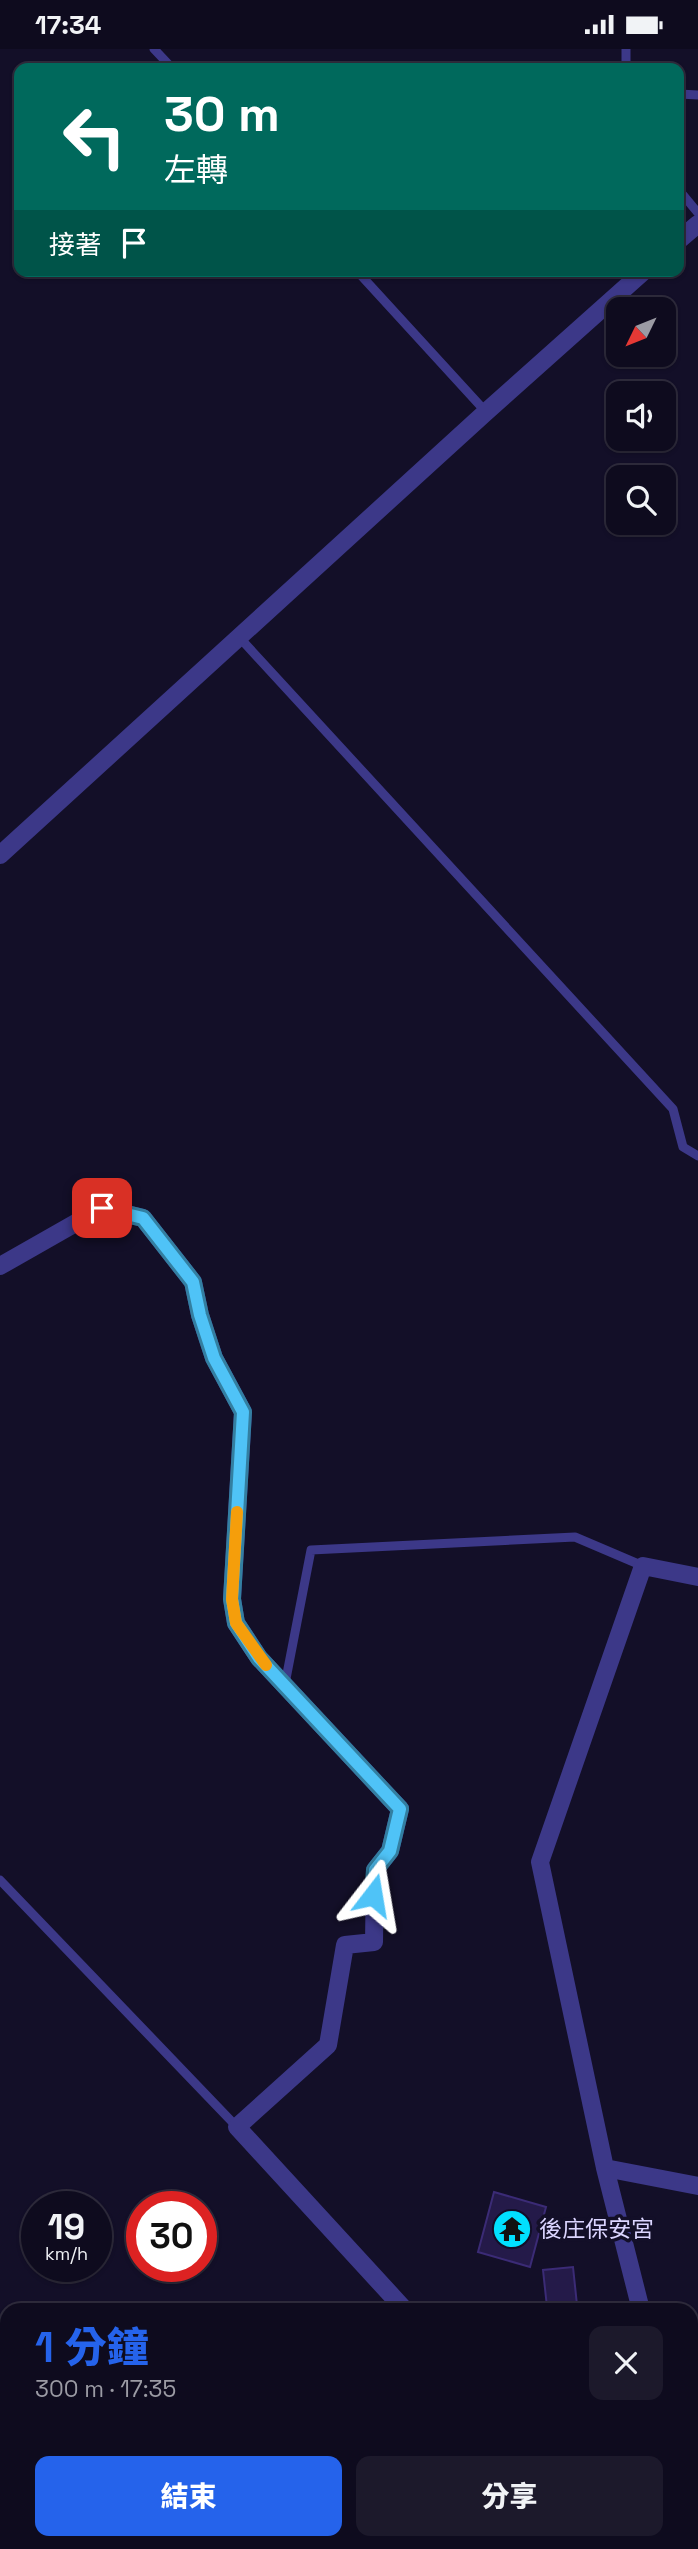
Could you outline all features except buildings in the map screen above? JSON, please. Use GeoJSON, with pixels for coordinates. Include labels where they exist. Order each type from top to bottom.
{"type":"FeatureCollection","features":[{"type":"Feature","properties":{"kind":"street"},"geometry":{"type":"LineString","coordinates":[[684,236],[698,224]]}},
{"type":"Feature","properties":{"kind":"street"},"geometry":{"type":"LineString","coordinates":[[0,855],[637,277]]}},
{"type":"Feature","properties":{"kind":"street"},"geometry":{"type":"LineString","coordinates":[[0,1266],[102,1208],[143,1218],[193,1282],[214,1358],[243,1412],[232,1599],[236,1623],[259,1658],[400,1809],[390,1851],[375,1870],[374,1942],[345,1945],[328,2045],[237,2127],[399,2303]]}},
{"type":"Feature","properties":{"kind":"street"},"geometry":{"type":"LineString","coordinates":[[639,2303],[605,2168],[540,1862],[643,1566],[698,1577]]}},
{"type":"Feature","properties":{"kind":"street"},"geometry":{"type":"LineString","coordinates":[[605,2168],[698,2186]]}},
{"type":"Feature","properties":{"kind":"lane"},"geometry":{"type":"LineString","coordinates":[[154,49],[167,63]]}},
{"type":"Feature","properties":{"kind":"lane"},"geometry":{"type":"LineString","coordinates":[[684,196],[698,213]]}},
{"type":"Feature","properties":{"kind":"lane"},"geometry":{"type":"LineString","coordinates":[[362,277],[486,412]]}},
{"type":"Feature","properties":{"kind":"lane"},"geometry":{"type":"LineString","coordinates":[[239,637],[673,1109],[683,1147],[698,1156]]}},
{"type":"Feature","properties":{"kind":"lane"},"geometry":{"type":"LineString","coordinates":[[285,1685],[311,1550],[575,1537],[643,1566]]}},
{"type":"Feature","properties":{"kind":"lane"},"geometry":{"type":"LineString","coordinates":[[0,1880],[237,2127]]}},
{"type":"Feature","properties":{"kind":"slow traffic"},"geometry":{"type":"LineString","coordinates":[[237,1512],[232,1599],[236,1623],[266,1665]]}},
{"type":"Feature","properties":{"kind":"place","name":"後庄保安宮"},"geometry":{"type":"Point","coordinates":[512,2229]}},
{"type":"Feature","properties":{"kind":"route"},"geometry":{"type":"LineString","coordinates":[[102,1208],[143,1218],[193,1282],[214,1358],[243,1412],[232,1599],[236,1623],[259,1658],[400,1809],[390,1851],[375,1870],[373,1895]]}}]}
